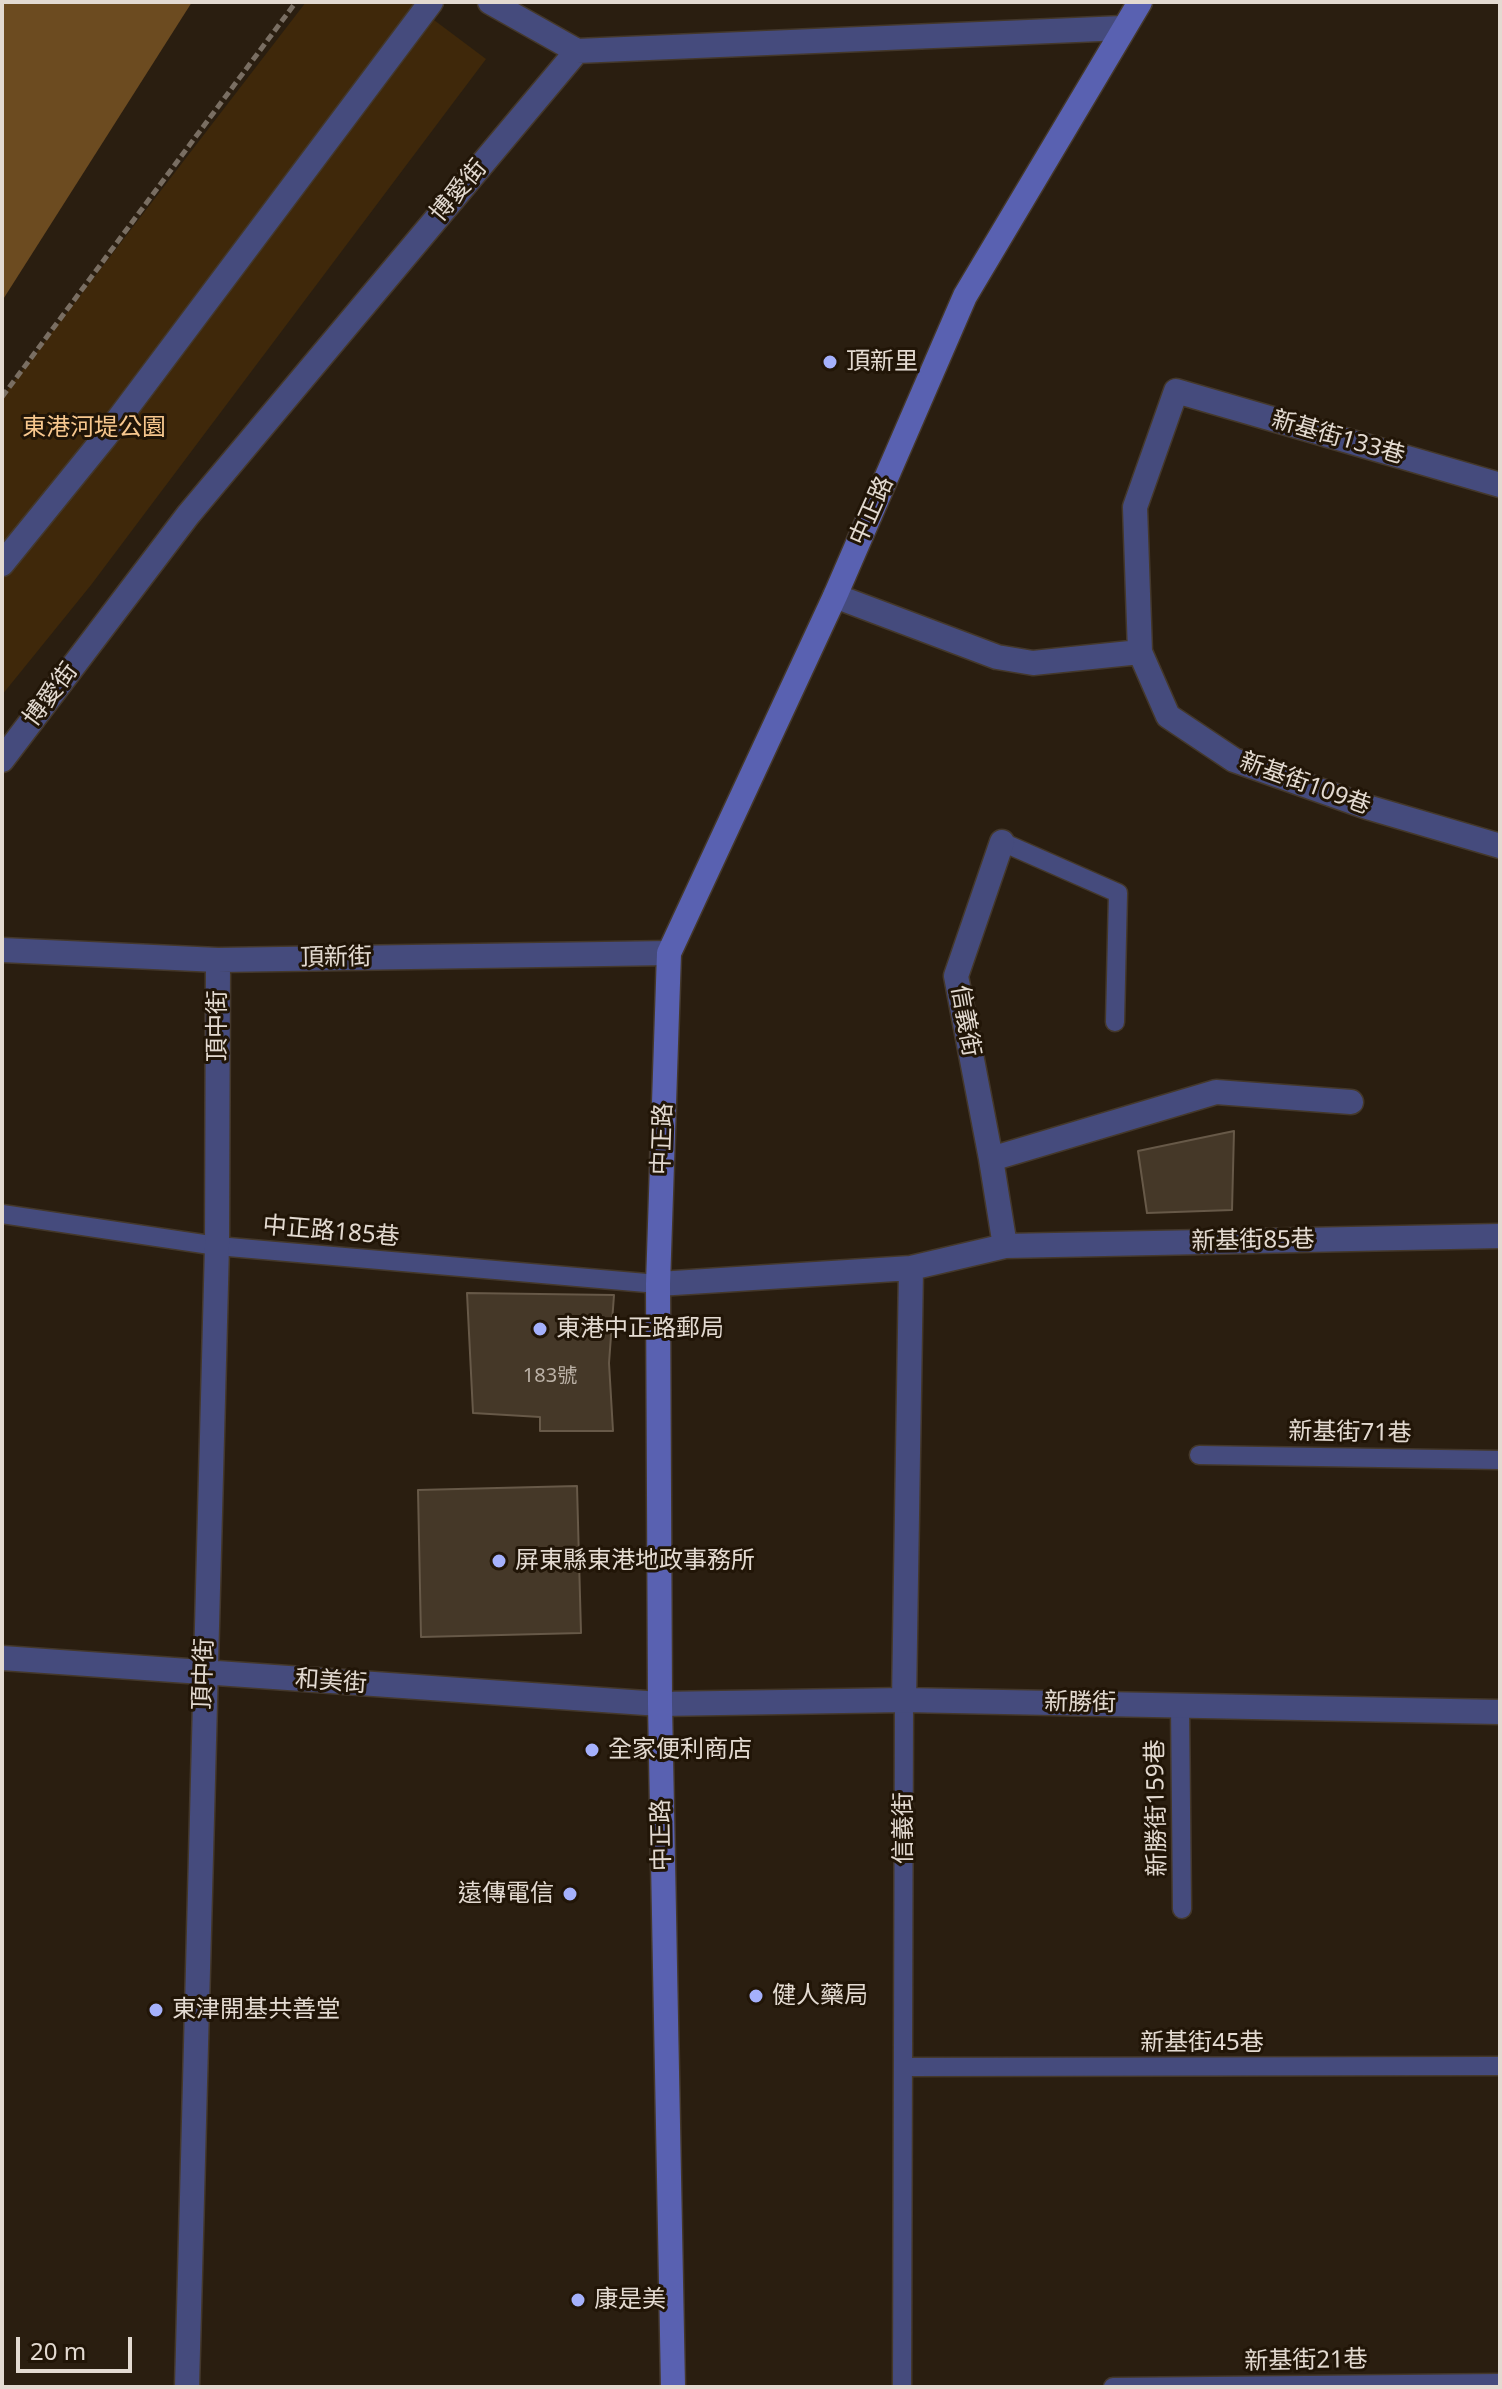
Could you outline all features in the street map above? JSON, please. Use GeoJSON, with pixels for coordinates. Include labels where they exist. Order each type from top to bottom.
{"type":"FeatureCollection","features":[{"type":"Feature","properties":{"kind":"main road","name":"中正路"},"geometry":{"type":"LineString","coordinates":[[673,2387],[660,1704],[658,1284],[669,953],[835,596],[965,296],[1140,2]]}},
{"type":"Feature","properties":{"kind":"street"},"geometry":{"type":"LineString","coordinates":[[2,564],[105,437],[431,2]]}},
{"type":"Feature","properties":{"kind":"street"},"geometry":{"type":"LineString","coordinates":[[490,2],[577,51],[1123,28]]}},
{"type":"Feature","properties":{"kind":"street","name":"博愛街"},"geometry":{"type":"LineString","coordinates":[[2,760],[188,515],[577,51]]}},
{"type":"Feature","properties":{"kind":"street","name":"新基街133巷"},"geometry":{"type":"LineString","coordinates":[[1176,391],[1500,485]]}},
{"type":"Feature","properties":{"kind":"street","name":"新基街109巷"},"geometry":{"type":"LineString","coordinates":[[1176,391],[1135,507],[1140,652],[1168,716],[1234,760],[1367,807],[1500,846]]}},
{"type":"Feature","properties":{"kind":"street"},"geometry":{"type":"LineString","coordinates":[[835,596],[997,657],[1033,663],[1140,652]]}},
{"type":"Feature","properties":{"kind":"street","name":"信義街"},"geometry":{"type":"LineString","coordinates":[[991,1159],[956,976],[1002,842]]}},
{"type":"Feature","properties":{"kind":"street","name":"頂新街"},"geometry":{"type":"LineString","coordinates":[[2,950],[218,960],[669,953]]}},
{"type":"Feature","properties":{"kind":"street","name":"頂中街"},"geometry":{"type":"LineString","coordinates":[[187,2387],[217,1246],[218,960]]}},
{"type":"Feature","properties":{"kind":"street"},"geometry":{"type":"LineString","coordinates":[[1005,1246],[991,1159],[1216,1092],[1351,1102]]}},
{"type":"Feature","properties":{"kind":"street","name":"新基街85巷"},"geometry":{"type":"LineString","coordinates":[[658,1284],[911,1268],[1005,1246],[1500,1236]]}},
{"type":"Feature","properties":{"kind":"street","name":"信義街"},"geometry":{"type":"LineString","coordinates":[[904,1700],[911,1268]]}},
{"type":"Feature","properties":{"kind":"street","name":"和美街"},"geometry":{"type":"LineString","coordinates":[[2,1658],[660,1704]]}},
{"type":"Feature","properties":{"kind":"street","name":"新勝街"},"geometry":{"type":"LineString","coordinates":[[660,1704],[904,1700],[1500,1712]]}},
{"type":"Feature","properties":{"kind":"lane"},"geometry":{"type":"LineString","coordinates":[[1002,842],[1118,893],[1115,1022]]}},
{"type":"Feature","properties":{"kind":"lane","name":"中正路185巷"},"geometry":{"type":"LineString","coordinates":[[2,1214],[217,1246],[658,1284]]}},
{"type":"Feature","properties":{"kind":"lane","name":"新基街71巷"},"geometry":{"type":"LineString","coordinates":[[1199,1455],[1500,1460]]}},
{"type":"Feature","properties":{"kind":"lane","name":"信義街"},"geometry":{"type":"LineString","coordinates":[[902,2387],[904,1700]]}},
{"type":"Feature","properties":{"kind":"lane","name":"新勝街159巷"},"geometry":{"type":"LineString","coordinates":[[1180,1705],[1182,1909]]}},
{"type":"Feature","properties":{"kind":"lane","name":"新基街45巷"},"geometry":{"type":"LineString","coordinates":[[903,2067],[1500,2066]]}},
{"type":"Feature","properties":{"kind":"lane","name":"新基街21巷"},"geometry":{"type":"LineString","coordinates":[[1113,2387],[1500,2383]]}},
{"type":"Feature","properties":{"kind":"path"},"geometry":{"type":"LineString","coordinates":[[2,397],[296,2]]}},
{"type":"Feature","properties":{"kind":"green space","name":"東港河堤公園"},"geometry":{"type":"Polygon","coordinates":[[[306,2],[410,2],[486,59],[91,585],[2,695],[2,397],[306,2]]]}},
{"type":"Feature","properties":{"kind":"shaded area"},"geometry":{"type":"Polygon","coordinates":[[[2,2],[192,2],[2,301],[2,2]]]}},
{"type":"Feature","properties":{"kind":"building"},"geometry":{"type":"Polygon","coordinates":[[[1234,1131],[1232,1210],[1147,1213],[1138,1151],[1234,1131]]]}},
{"type":"Feature","properties":{"kind":"building","name":"東港中正路郵局"},"geometry":{"type":"Polygon","coordinates":[[[467,1293],[614,1295],[609,1363],[613,1431],[540,1431],[540,1417],[473,1413],[467,1293]]]}},
{"type":"Feature","properties":{"kind":"building","name":"屏東縣東港地政事務所"},"geometry":{"type":"Polygon","coordinates":[[[577,1486],[581,1633],[421,1637],[418,1490],[577,1486]]]}},
{"type":"Feature","properties":{"kind":"place","name":"頂新里"},"geometry":{"type":"Point","coordinates":[830,362]}},
{"type":"Feature","properties":{"kind":"place","name":"東港中正路郵局"},"geometry":{"type":"Point","coordinates":[540,1329]}},
{"type":"Feature","properties":{"kind":"place","name":"屏東縣東港地政事務所"},"geometry":{"type":"Point","coordinates":[499,1561]}},
{"type":"Feature","properties":{"kind":"place","name":"全家便利商店"},"geometry":{"type":"Point","coordinates":[592,1750]}},
{"type":"Feature","properties":{"kind":"place","name":"遠傳電信"},"geometry":{"type":"Point","coordinates":[570,1894]}},
{"type":"Feature","properties":{"kind":"place","name":"健人藥局"},"geometry":{"type":"Point","coordinates":[756,1996]}},
{"type":"Feature","properties":{"kind":"place","name":"東津開基共善堂"},"geometry":{"type":"Point","coordinates":[156,2010]}},
{"type":"Feature","properties":{"kind":"place","name":"康是美"},"geometry":{"type":"Point","coordinates":[578,2300]}}]}
